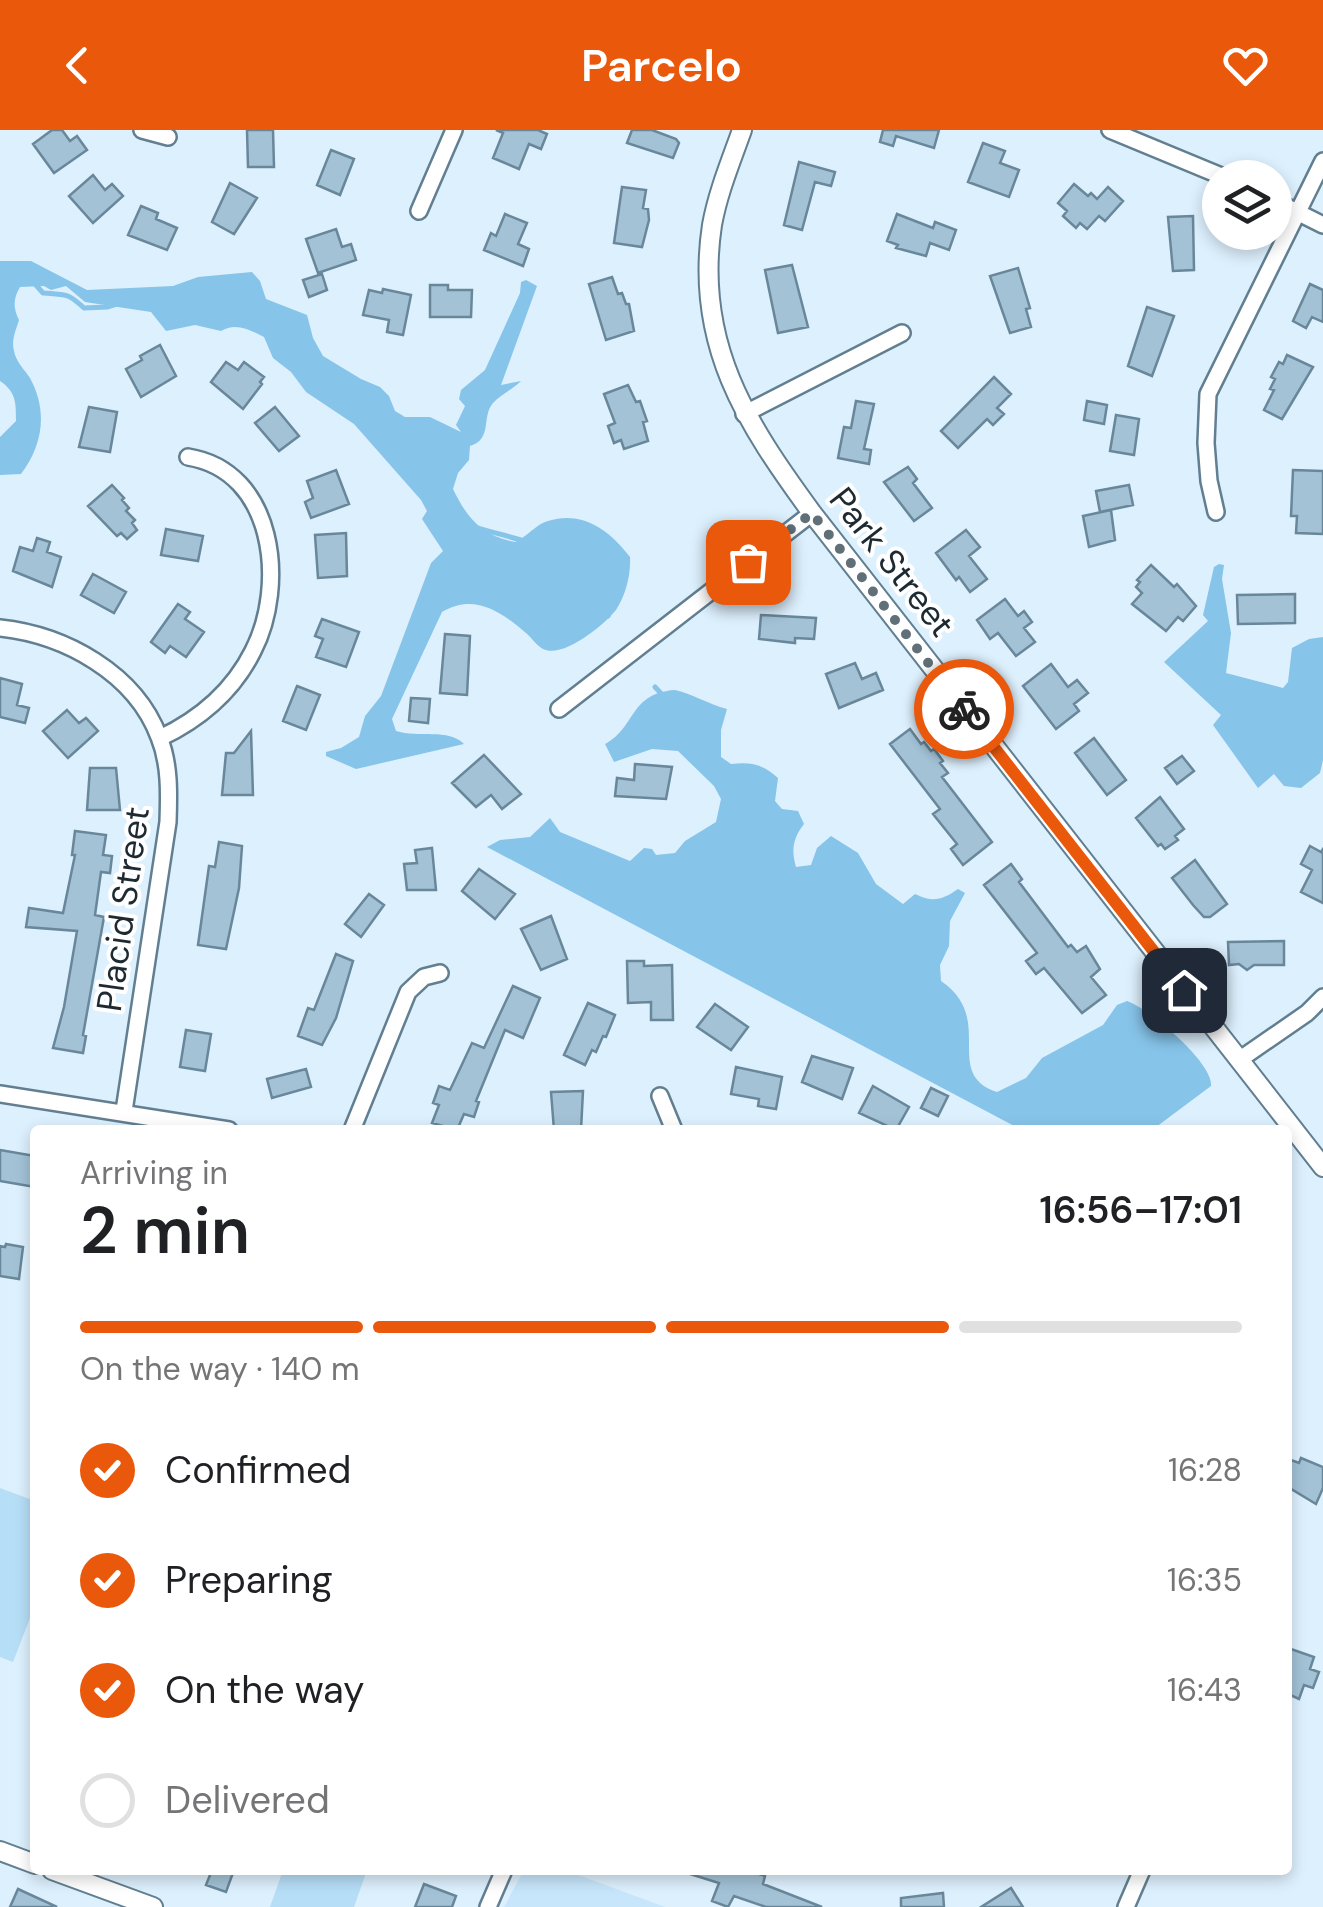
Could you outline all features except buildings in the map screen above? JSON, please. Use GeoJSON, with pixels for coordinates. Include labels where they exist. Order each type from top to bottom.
{"type":"FeatureCollection","features":[{"type":"Feature","properties":{"kind":"street"},"geometry":{"type":"LineString","coordinates":[[142,130],[168,138]]}},
{"type":"Feature","properties":{"kind":"street"},"geometry":{"type":"LineString","coordinates":[[419,211],[454,130]]}},
{"type":"Feature","properties":{"kind":"street","name":"Park Street"},"geometry":{"type":"LineString","coordinates":[[742,130],[720,190],[709,256],[716,335],[744,414],[812,513],[1290,1125]]}},
{"type":"Feature","properties":{"kind":"street"},"geometry":{"type":"LineString","coordinates":[[1110,130],[1202,168]]}},
{"type":"Feature","properties":{"kind":"street"},"geometry":{"type":"LineString","coordinates":[[1216,512],[1206,443],[1208,394],[1323,161]]}},
{"type":"Feature","properties":{"kind":"street"},"geometry":{"type":"LineString","coordinates":[[1292,209],[1323,225]]}},
{"type":"Feature","properties":{"kind":"street"},"geometry":{"type":"LineString","coordinates":[[744,414],[902,333]]}},
{"type":"Feature","properties":{"kind":"street"},"geometry":{"type":"LineString","coordinates":[[160,738],[194,720],[227,690],[254,649],[270,600],[269,548],[252,500],[217,465],[188,457]]}},
{"type":"Feature","properties":{"kind":"street"},"geometry":{"type":"LineString","coordinates":[[559,709],[812,513]]}},
{"type":"Feature","properties":{"kind":"street","name":"Placid Street"},"geometry":{"type":"LineString","coordinates":[[0,628],[30,632],[84,654],[126,688],[142,706],[160,738],[169,792],[168,822],[124,1111]]}},
{"type":"Feature","properties":{"kind":"street"},"geometry":{"type":"LineString","coordinates":[[354,1125],[408,992],[424,977],[440,973]]}},
{"type":"Feature","properties":{"kind":"street"},"geometry":{"type":"LineString","coordinates":[[1239,1060],[1307,1013],[1323,997]]}},
{"type":"Feature","properties":{"kind":"street"},"geometry":{"type":"LineString","coordinates":[[0,1094],[201,1125]]}},
{"type":"Feature","properties":{"kind":"street"},"geometry":{"type":"LineString","coordinates":[[660,1096],[672,1125]]}},
{"type":"Feature","properties":{"kind":"street","name":"Park Street"},"geometry":{"type":"LineString","coordinates":[[1292,1128],[1323,1167]]}},
{"type":"Feature","properties":{"kind":"street"},"geometry":{"type":"LineString","coordinates":[[0,1851],[30,1862]]}},
{"type":"Feature","properties":{"kind":"street"},"geometry":{"type":"LineString","coordinates":[[66,1875],[153,1907]]}},
{"type":"Feature","properties":{"kind":"street"},"geometry":{"type":"LineString","coordinates":[[488,1907],[502,1875]]}},
{"type":"Feature","properties":{"kind":"street"},"geometry":{"type":"LineString","coordinates":[[1126,1907],[1140,1875]]}},
{"type":"Feature","properties":{"kind":"shaded area"},"geometry":{"type":"Polygon","coordinates":[[[0,261],[31,261],[87,290],[173,286],[198,277],[252,272],[266,299],[307,315],[323,356],[380,387],[395,411],[405,417],[430,417],[461,432],[456,425],[465,406],[459,399],[461,390],[485,370],[520,293],[521,282],[526,280],[537,286],[501,385],[521,381],[493,403],[482,438],[470,446],[469,460],[458,473],[453,489],[477,524],[503,539],[515,542],[544,523],[561,518],[584,521],[604,531],[630,557],[620,604],[582,639],[551,651],[541,648],[516,625],[486,607],[465,604],[442,612],[392,719],[396,731],[450,736],[464,744],[356,769],[326,756],[326,752],[359,737],[365,716],[381,696],[431,563],[443,551],[422,519],[427,511],[421,500],[354,424],[306,392],[291,372],[273,358],[264,337],[238,327],[221,331],[195,325],[166,331],[151,312],[85,302],[66,286],[51,290],[44,286],[20,287],[16,296],[19,320],[13,347],[16,359],[36,390],[40,428],[34,451],[21,474],[0,475],[0,437],[16,421],[16,408],[9,389],[0,381],[0,261]]]}},
{"type":"Feature","properties":{"kind":"shaded area"},"geometry":{"type":"Polygon","coordinates":[[[1224,565],[1222,579],[1231,633],[1226,673],[1283,688],[1288,682],[1292,648],[1323,637],[1323,760],[1320,773],[1301,788],[1284,786],[1274,774],[1258,788],[1213,725],[1221,715],[1164,662],[1208,621],[1203,615],[1214,567],[1224,565]]]}},
{"type":"Feature","properties":{"kind":"shaded area"},"geometry":{"type":"Polygon","coordinates":[[[675,690],[727,709],[721,730],[721,757],[731,764],[762,767],[778,778],[775,801],[782,809],[798,811],[804,824],[794,844],[796,867],[811,865],[817,848],[831,836],[858,853],[876,884],[903,904],[915,894],[932,899],[958,889],[965,893],[950,921],[949,946],[940,965],[941,981],[957,996],[966,1012],[969,1059],[972,1072],[981,1083],[997,1092],[1026,1078],[1042,1058],[1103,1025],[1117,1005],[1127,1001],[1163,1024],[1191,1051],[1209,1076],[1211,1086],[1159,1125],[1013,1125],[487,847],[500,840],[530,837],[550,818],[560,832],[630,861],[644,848],[652,849],[656,855],[675,853],[685,841],[716,822],[721,799],[714,786],[678,751],[652,749],[614,762],[605,744],[623,729],[641,704],[675,690]]]}},
{"type":"Feature","properties":{"kind":"shaded area"},"geometry":{"type":"Polygon","coordinates":[[[0,1488],[30,1499],[30,1618],[13,1662],[0,1657],[0,1488]]]}},
{"type":"Feature","properties":{"kind":"shaded area"},"geometry":{"type":"Polygon","coordinates":[[[281,1875],[365,1875],[354,1907],[270,1907],[281,1875]]]}},
{"type":"Feature","properties":{"kind":"shaded area"},"geometry":{"type":"Polygon","coordinates":[[[521,1875],[579,1875],[665,1907],[504,1907],[521,1875]]]}},
{"type":"Feature","properties":{"kind":"waterway"},"geometry":{"type":"LineString","coordinates":[[0,270],[27,275],[43,293],[66,295],[84,308],[107,307],[202,287],[277,315],[314,356],[351,384],[355,408],[388,432],[399,455],[427,481],[445,516],[545,550],[562,563],[608,616]]}},
{"type":"Feature","properties":{"kind":"waterway"},"geometry":{"type":"LineString","coordinates":[[0,363],[27,397],[30,412],[26,437]]}},
{"type":"Feature","properties":{"kind":"waterway"},"geometry":{"type":"LineString","coordinates":[[655,687],[687,721],[707,762]]}},
{"type":"Feature","properties":{"kind":"way so far"},"geometry":{"type":"LineString","coordinates":[[748,562],[812,513],[964,709]]}},
{"type":"Feature","properties":{"kind":"route"},"geometry":{"type":"LineString","coordinates":[[964,709],[1184,990]]}}]}
